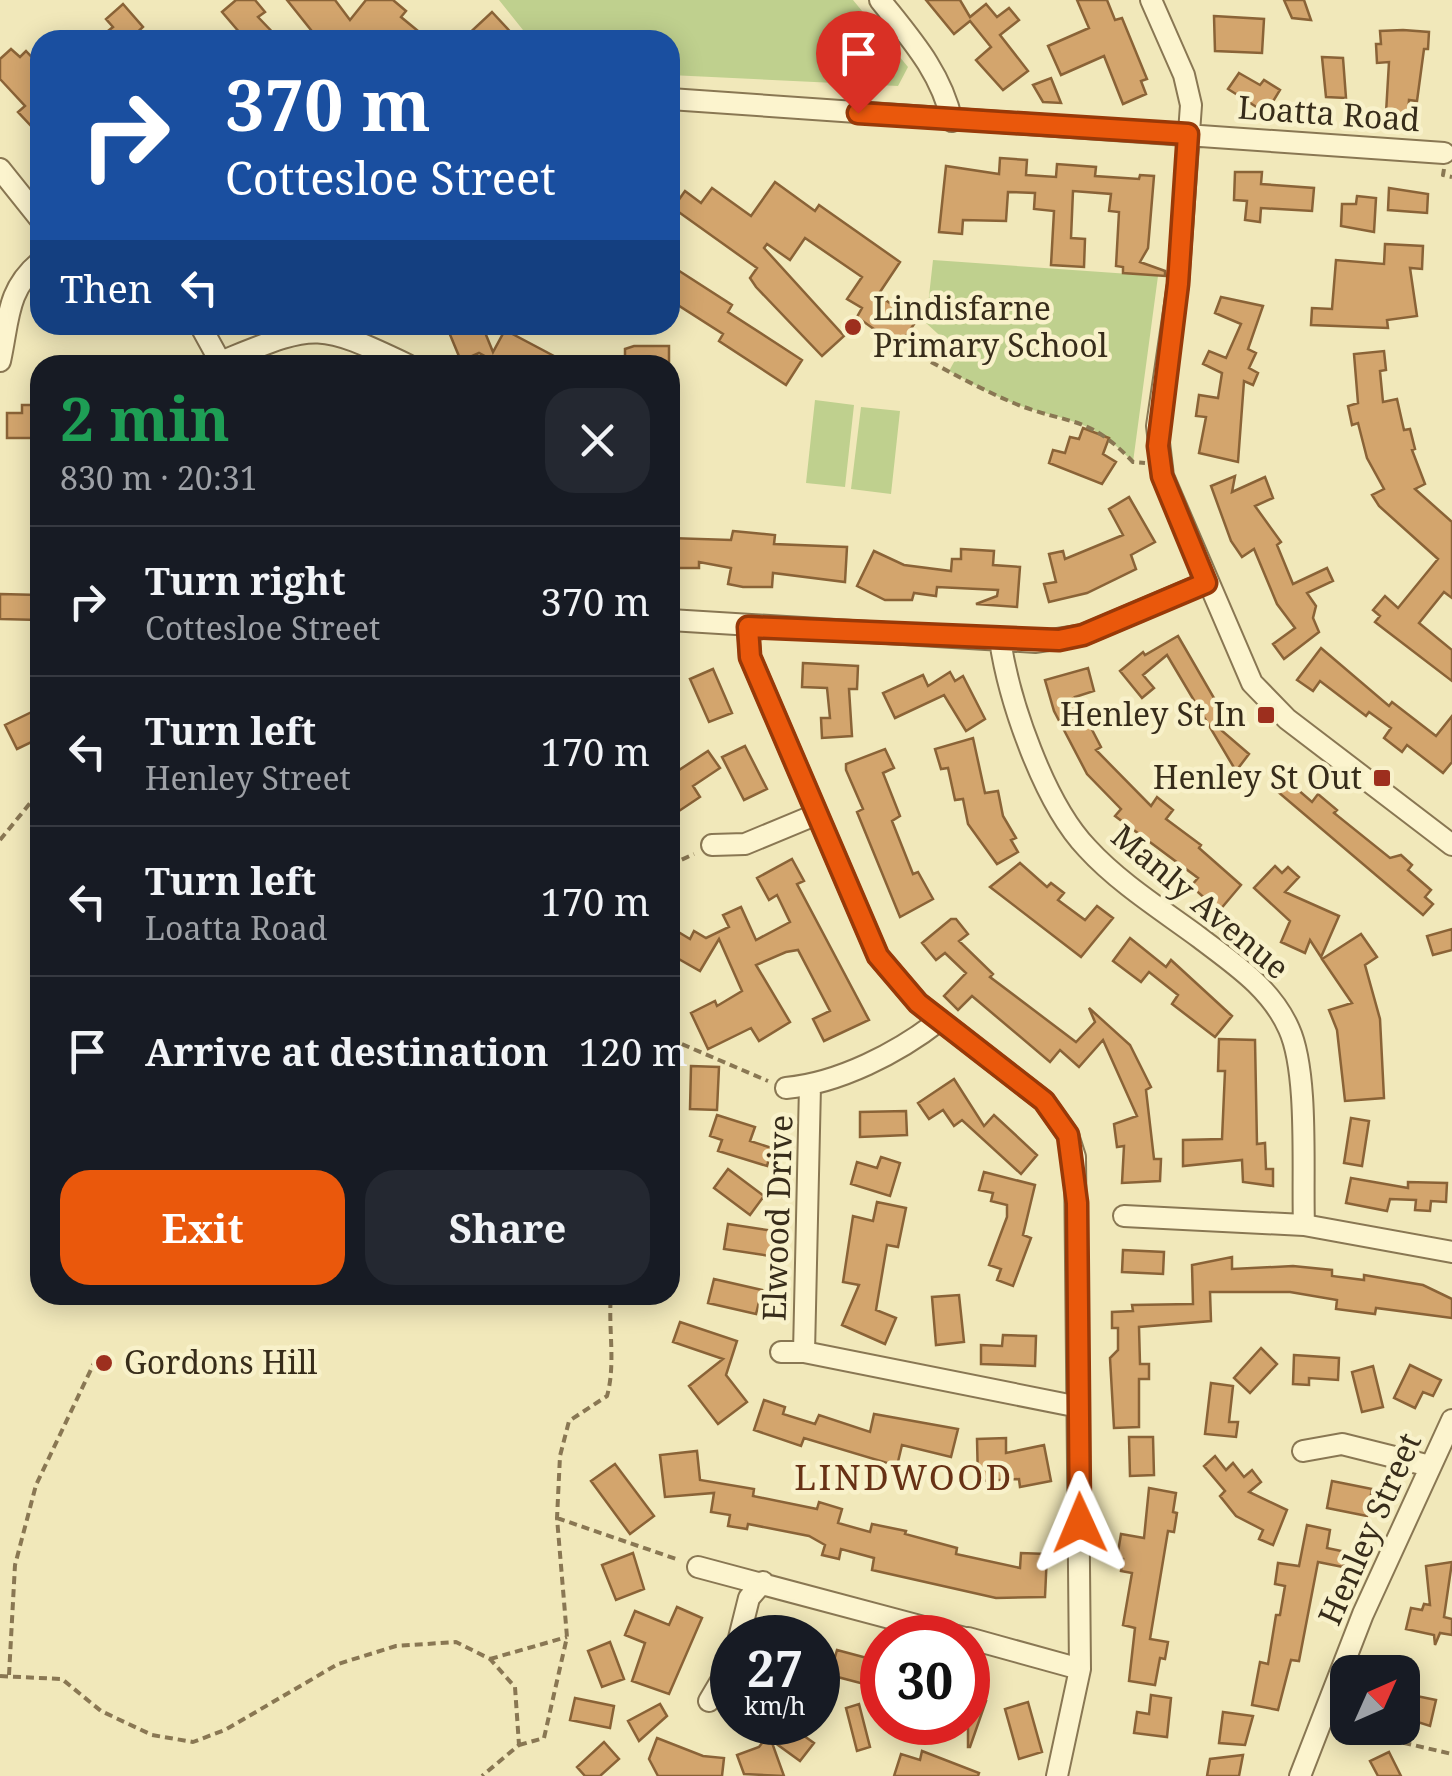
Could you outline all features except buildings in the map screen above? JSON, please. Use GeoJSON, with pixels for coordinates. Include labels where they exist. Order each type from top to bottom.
{"type":"FeatureCollection","features":[{"type":"Feature","properties":{"kind":"street"},"geometry":{"type":"LineString","coordinates":[[880,0],[931,64],[946,92],[952,121]]}},
{"type":"Feature","properties":{"kind":"street"},"geometry":{"type":"LineString","coordinates":[[1151,0],[1184,75],[1191,105],[1178,284],[1158,426],[1160,460],[1241,664],[1267,701],[1452,845]]}},
{"type":"Feature","properties":{"kind":"street","name":"Loatta Road"},"geometry":{"type":"LineString","coordinates":[[680,100],[1444,153]]}},
{"type":"Feature","properties":{"kind":"street"},"geometry":{"type":"LineString","coordinates":[[0,169],[30,206]]}},
{"type":"Feature","properties":{"kind":"street"},"geometry":{"type":"LineString","coordinates":[[0,361],[10,299],[30,271]]}},
{"type":"Feature","properties":{"kind":"street"},"geometry":{"type":"LineString","coordinates":[[242,355],[289,335]]}},
{"type":"Feature","properties":{"kind":"street"},"geometry":{"type":"LineString","coordinates":[[336,335],[387,355]]}},
{"type":"Feature","properties":{"kind":"street"},"geometry":{"type":"LineString","coordinates":[[680,621],[1036,642],[1083,635],[1206,583]]}},
{"type":"Feature","properties":{"kind":"street"},"geometry":{"type":"LineString","coordinates":[[748,627],[750,657],[878,956],[902,988],[1044,1101],[1068,1135],[1077,1203],[1080,1669],[1058,1776]]}},
{"type":"Feature","properties":{"kind":"street","name":"Manly Avenue"},"geometry":{"type":"LineString","coordinates":[[1000,640],[1006,679],[1052,792],[1077,837],[1102,863],[1249,976],[1284,1017],[1298,1055],[1304,1224]]}},
{"type":"Feature","properties":{"kind":"street"},"geometry":{"type":"LineString","coordinates":[[712,846],[745,844],[815,815]]}},
{"type":"Feature","properties":{"kind":"street","name":"Elwood Drive"},"geometry":{"type":"LineString","coordinates":[[786,1088],[810,1086],[910,1044],[940,1020]]}},
{"type":"Feature","properties":{"kind":"street","name":"Elwood Drive"},"geometry":{"type":"LineString","coordinates":[[804,1352],[810,1086]]}},
{"type":"Feature","properties":{"kind":"street"},"geometry":{"type":"LineString","coordinates":[[1124,1216],[1304,1224],[1452,1252]]}},
{"type":"Feature","properties":{"kind":"street","name":"Elwood Drive"},"geometry":{"type":"LineString","coordinates":[[782,1352],[804,1352],[1079,1407]]}},
{"type":"Feature","properties":{"kind":"street","name":"Henley Street"},"geometry":{"type":"LineString","coordinates":[[1300,1776],[1363,1614],[1452,1420]]}},
{"type":"Feature","properties":{"kind":"street"},"geometry":{"type":"LineString","coordinates":[[1303,1451],[1342,1444],[1430,1466]]}},
{"type":"Feature","properties":{"kind":"street"},"geometry":{"type":"LineString","coordinates":[[698,1567],[883,1615]]}},
{"type":"Feature","properties":{"kind":"street"},"geometry":{"type":"LineString","coordinates":[[745,1615],[750,1598],[763,1582]]}},
{"type":"Feature","properties":{"kind":"street"},"geometry":{"type":"LineString","coordinates":[[990,1645],[1080,1669]]}},
{"type":"Feature","properties":{"kind":"path"},"geometry":{"type":"LineString","coordinates":[[931,362],[1019,405],[1078,421],[1104,434],[1138,464],[1160,460]]}},
{"type":"Feature","properties":{"kind":"path"},"geometry":{"type":"LineString","coordinates":[[0,840],[30,803]]}},
{"type":"Feature","properties":{"kind":"path"},"geometry":{"type":"LineString","coordinates":[[680,860],[712,846]]}},
{"type":"Feature","properties":{"kind":"path"},"geometry":{"type":"LineString","coordinates":[[680,1044],[786,1088]]}},
{"type":"Feature","properties":{"kind":"path"},"geometry":{"type":"LineString","coordinates":[[482,1776],[519,1745],[544,1738],[568,1637],[557,1518],[560,1456],[569,1421],[608,1396],[613,1375],[609,1305]]}},
{"type":"Feature","properties":{"kind":"path"},"geometry":{"type":"LineString","coordinates":[[9,1675],[15,1565],[36,1485],[96,1359]]}},
{"type":"Feature","properties":{"kind":"path"},"geometry":{"type":"LineString","coordinates":[[557,1518],[698,1567]]}},
{"type":"Feature","properties":{"kind":"path"},"geometry":{"type":"LineString","coordinates":[[490,1659],[568,1637]]}},
{"type":"Feature","properties":{"kind":"path"},"geometry":{"type":"LineString","coordinates":[[0,1676],[62,1679],[101,1711],[152,1735],[193,1742],[225,1730],[338,1664],[396,1646],[456,1642],[490,1659],[515,1687],[519,1745]]}},
{"type":"Feature","properties":{"kind":"path"},"geometry":{"type":"LineString","coordinates":[[1320,1723],[1452,1754]]}},
{"type":"Feature","properties":{"kind":"green space"},"geometry":{"type":"Polygon","coordinates":[[[499,0],[853,0],[908,67],[898,86],[680,75],[680,30],[523,30],[499,0]]]}},
{"type":"Feature","properties":{"kind":"green space"},"geometry":{"type":"Polygon","coordinates":[[[933,260],[1158,276],[1133,462],[1093,430],[1012,402],[949,371],[959,353],[926,323],[933,260]]]}},
{"type":"Feature","properties":{"kind":"green space"},"geometry":{"type":"Polygon","coordinates":[[[815,400],[854,405],[845,487],[806,483],[815,400]]]}},
{"type":"Feature","properties":{"kind":"green space"},"geometry":{"type":"Polygon","coordinates":[[[861,407],[900,411],[891,494],[851,489],[861,407]]]}},
{"type":"Feature","properties":{"kind":"place","name":"Lindisfarne Primary School"},"geometry":{"type":"Point","coordinates":[853,327]}},
{"type":"Feature","properties":{"kind":"place","name":"Henley St In"},"geometry":{"type":"Point","coordinates":[1266,715]}},
{"type":"Feature","properties":{"kind":"place","name":"Henley St Out"},"geometry":{"type":"Point","coordinates":[1382,778]}},
{"type":"Feature","properties":{"kind":"place","name":"Gordons Hill"},"geometry":{"type":"Point","coordinates":[104,1363]}},
{"type":"Feature","properties":{"kind":"district","name":"LINDWOOD"},"geometry":{"type":"Point","coordinates":[904,1478]}},
{"type":"Feature","properties":{"kind":"route"},"geometry":{"type":"LineString","coordinates":[[858,113],[1188,134],[1178,284],[1158,446],[1162,476],[1206,583],[1083,635],[1059,640],[748,627],[750,657],[878,956],[918,1003],[1044,1101],[1068,1135],[1075,1157],[1077,1203],[1080,1523]]}}]}
